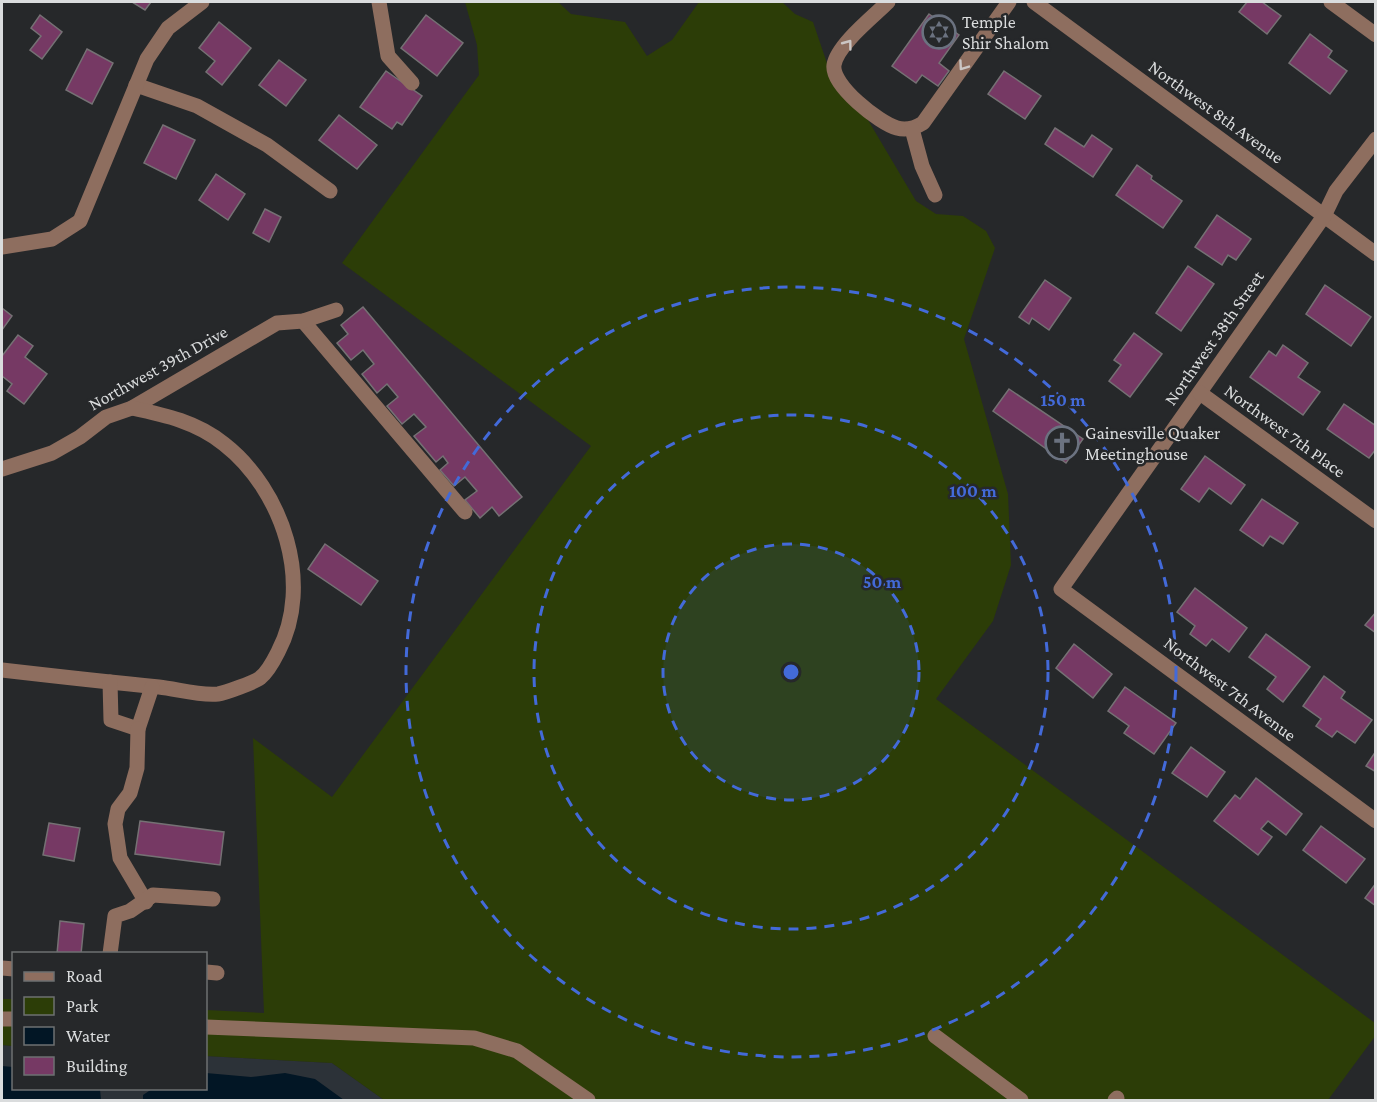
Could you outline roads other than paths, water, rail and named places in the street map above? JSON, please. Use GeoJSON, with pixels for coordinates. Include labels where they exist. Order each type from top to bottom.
{"type":"FeatureCollection","features":[{"type":"Feature","properties":{"kind":"street"},"geometry":{"type":"LineString","coordinates":[[2,248],[52,239],[80,221],[147,58],[168,28],[202,2]]}},
{"type":"Feature","properties":{"kind":"street"},"geometry":{"type":"LineString","coordinates":[[379,2],[388,56],[412,83]]}},
{"type":"Feature","properties":{"kind":"street"},"geometry":{"type":"LineString","coordinates":[[888,2],[850,39],[834,63],[834,72],[851,99],[896,128],[912,129],[923,123],[1009,2]]}},
{"type":"Feature","properties":{"kind":"street","name":"Northwest 8th Avenue"},"geometry":{"type":"LineString","coordinates":[[1034,2],[1376,254]]}},
{"type":"Feature","properties":{"kind":"street"},"geometry":{"type":"LineString","coordinates":[[1331,2],[1376,35]]}},
{"type":"Feature","properties":{"kind":"street"},"geometry":{"type":"LineString","coordinates":[[136,85],[197,106],[267,145],[330,191]]}},
{"type":"Feature","properties":{"kind":"street"},"geometry":{"type":"LineString","coordinates":[[912,129],[922,166],[935,195]]}},
{"type":"Feature","properties":{"kind":"street","name":"Northwest 38th Street"},"geometry":{"type":"LineString","coordinates":[[1061,588],[1324,216],[1336,191],[1376,139]]}},
{"type":"Feature","properties":{"kind":"street","name":"Northwest 39th Drive"},"geometry":{"type":"LineString","coordinates":[[2,469],[52,453],[80,437],[106,417],[132,408],[277,323],[303,321],[336,310]]}},
{"type":"Feature","properties":{"kind":"street"},"geometry":{"type":"LineString","coordinates":[[303,321],[465,512]]}},
{"type":"Feature","properties":{"kind":"street","name":"Northwest 7th Place"},"geometry":{"type":"LineString","coordinates":[[1200,393],[1376,521]]}},
{"type":"Feature","properties":{"kind":"street"},"geometry":{"type":"LineString","coordinates":[[2,670],[218,694],[260,678],[284,641],[292,612],[294,581],[282,527],[271,502],[256,479],[225,444],[200,428],[168,415],[132,408]]}},
{"type":"Feature","properties":{"kind":"street","name":"Northwest 7th Avenue"},"geometry":{"type":"LineString","coordinates":[[1061,588],[1376,821]]}},
{"type":"Feature","properties":{"kind":"street"},"geometry":{"type":"LineString","coordinates":[[110,682],[111,720],[138,729]]}},
{"type":"Feature","properties":{"kind":"street"},"geometry":{"type":"LineString","coordinates":[[146,902],[120,858],[115,824],[118,809],[130,793],[137,768],[138,729],[152,687]]}},
{"type":"Feature","properties":{"kind":"street"},"geometry":{"type":"LineString","coordinates":[[110,952],[115,916],[130,912],[153,895],[213,899]]}},
{"type":"Feature","properties":{"kind":"street"},"geometry":{"type":"LineString","coordinates":[[207,1027],[474,1038],[517,1051],[588,1101]]}},
{"type":"Feature","properties":{"kind":"street"},"geometry":{"type":"LineString","coordinates":[[935,1036],[1021,1101]]}},
{"type":"Feature","properties":{"kind":"water"},"geometry":{"type":"Polygon","coordinates":[[[2,1066],[12,1067],[12,1090],[100,1090],[101,1100],[2,1100],[2,1066]]]}},
{"type":"Feature","properties":{"kind":"water"},"geometry":{"type":"Polygon","coordinates":[[[207,1073],[251,1077],[285,1073],[315,1079],[344,1100],[143,1100],[143,1095],[150,1090],[207,1090],[207,1073]]]}},
{"type":"Feature","properties":{"kind":"place","name":"Temple Shir Shalom"},"geometry":{"type":"Point","coordinates":[939,32]}},
{"type":"Feature","properties":{"kind":"place","name":"Gainesville Quaker Meetinghouse"},"geometry":{"type":"Point","coordinates":[1062,443]}}]}
